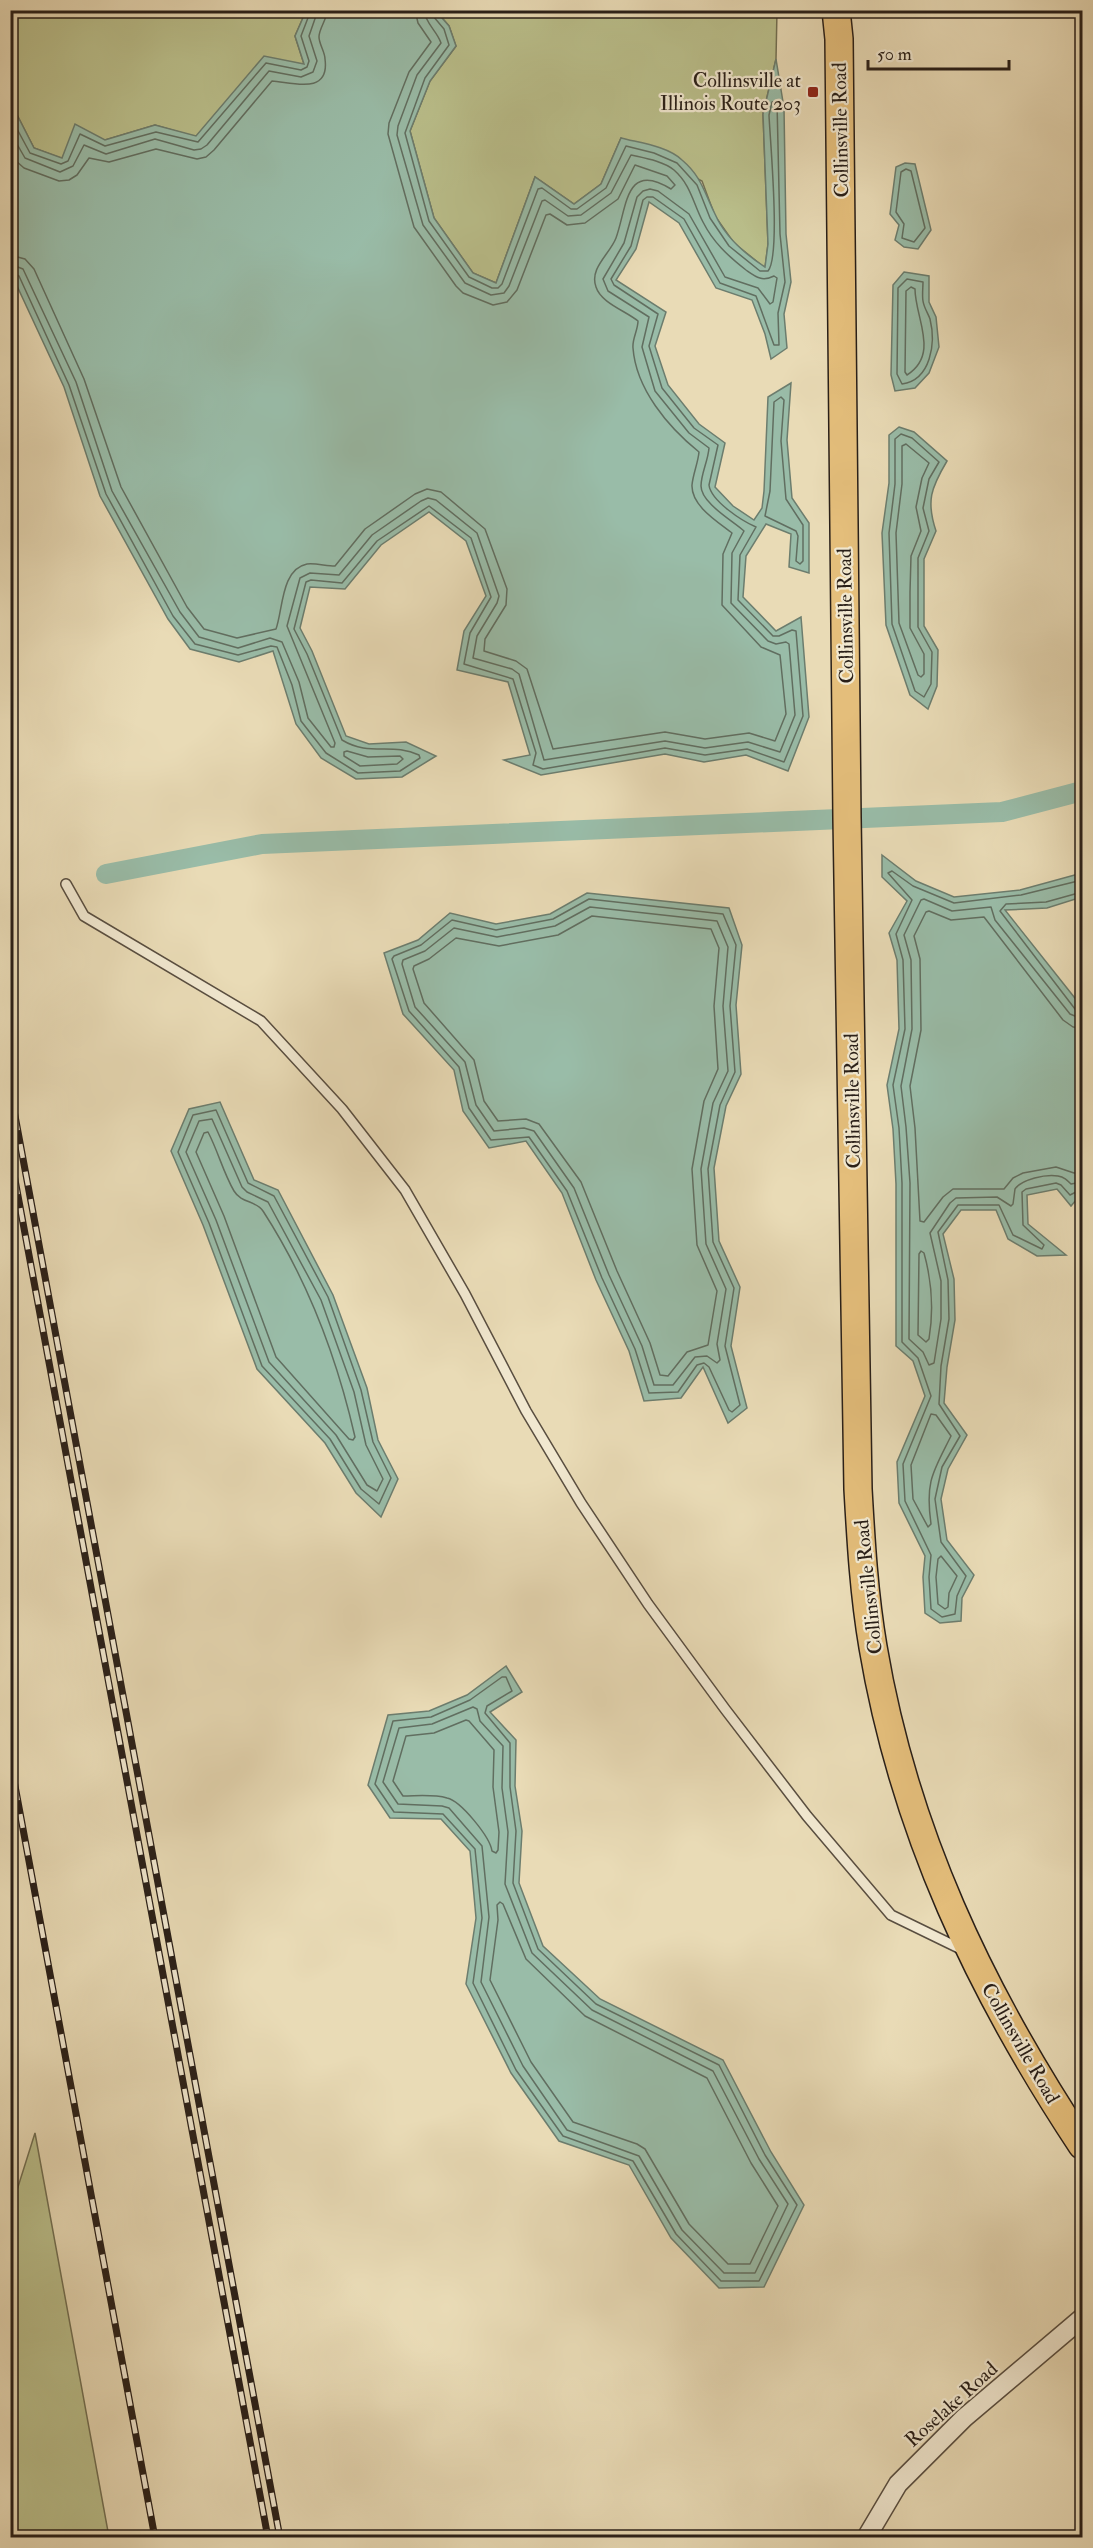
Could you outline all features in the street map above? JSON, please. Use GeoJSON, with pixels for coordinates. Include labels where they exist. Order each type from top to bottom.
{"type":"FeatureCollection","features":[{"type":"Feature","properties":{"kind":"main road","name":"Collinsville Road"},"geometry":{"type":"LineString","coordinates":[[836,10],[839,39],[847,789],[858,1489],[862,1569],[873,1647],[891,1732],[931,1858],[970,1953],[1039,2079],[1083,2145]]}},
{"type":"Feature","properties":{"kind":"street","name":"Roselake Road"},"geometry":{"type":"LineString","coordinates":[[866,2538],[898,2484],[964,2418],[1083,2318]]}},
{"type":"Feature","properties":{"kind":"lane"},"geometry":{"type":"LineString","coordinates":[[66,884],[84,916],[261,1021],[342,1109],[405,1190],[465,1294],[526,1411],[581,1503],[648,1604],[718,1699],[807,1816],[891,1915],[970,1953]]}},
{"type":"Feature","properties":{"kind":"shaded area"},"geometry":{"type":"Polygon","coordinates":[[[10,11],[306,11],[295,36],[304,64],[224,104],[196,137],[155,125],[105,140],[63,159],[34,148],[11,103],[10,11]]]}},
{"type":"Feature","properties":{"kind":"shaded area"},"geometry":{"type":"Polygon","coordinates":[[[436,11],[777,11],[776,59],[763,114],[768,244],[765,268],[734,243],[715,216],[702,181],[621,138],[601,184],[574,204],[535,177],[496,283],[473,273],[434,218],[410,131],[430,81],[456,46],[449,26],[436,11]]]}},
{"type":"Feature","properties":{"kind":"shaded area"},"geometry":{"type":"Polygon","coordinates":[[[35,2133],[109,2537],[11,2537],[11,2209],[35,2133]]]}},
{"type":"Feature","properties":{"kind":"water"},"geometry":{"type":"Polygon","coordinates":[[[306,11],[436,11],[449,26],[456,46],[430,81],[410,131],[434,218],[473,273],[496,283],[535,177],[574,204],[601,184],[621,138],[669,151],[689,166],[724,230],[743,251],[765,267],[768,244],[763,114],[776,59],[784,108],[786,234],[791,282],[784,314],[787,348],[771,359],[765,334],[752,300],[716,288],[679,223],[649,202],[636,249],[616,280],[666,312],[655,346],[668,385],[699,424],[725,443],[715,487],[733,506],[754,520],[762,508],[764,491],[768,397],[791,383],[787,440],[792,498],[809,523],[809,573],[789,567],[791,534],[766,524],[746,556],[743,597],[776,631],[801,617],[809,717],[788,771],[746,755],[704,762],[665,754],[541,775],[504,760],[530,755],[508,682],[457,670],[464,631],[486,596],[466,541],[429,512],[381,545],[345,589],[310,587],[300,628],[312,651],[346,736],[369,744],[406,742],[436,756],[402,777],[356,779],[321,758],[296,724],[273,651],[239,662],[190,649],[168,619],[100,496],[64,387],[11,273],[11,103],[34,148],[62,158],[75,124],[105,140],[155,125],[196,136],[264,56],[304,64],[295,36],[306,11]]]}},
{"type":"Feature","properties":{"kind":"water"},"geometry":{"type":"Polygon","coordinates":[[[905,163],[915,164],[931,230],[918,249],[904,247],[895,240],[899,225],[890,214],[896,167],[905,163]]]}},
{"type":"Feature","properties":{"kind":"water"},"geometry":{"type":"Polygon","coordinates":[[[904,272],[929,276],[929,302],[936,317],[939,347],[929,373],[915,388],[895,391],[891,375],[893,285],[904,272]]]}},
{"type":"Feature","properties":{"kind":"water"},"geometry":{"type":"Polygon","coordinates":[[[899,427],[914,432],[947,461],[937,479],[932,495],[931,511],[936,531],[924,559],[924,626],[938,650],[937,686],[928,709],[910,695],[886,625],[882,533],[889,483],[889,435],[899,427]]]}},
{"type":"Feature","properties":{"kind":"water"},"geometry":{"type":"Polygon","coordinates":[[[882,855],[916,881],[954,897],[1020,890],[1082,873],[1082,897],[1047,908],[1005,910],[1078,1002],[1082,1012],[1082,1193],[1071,1206],[1057,1189],[1027,1195],[1028,1224],[1066,1255],[1037,1256],[1008,1239],[996,1210],[961,1210],[943,1234],[954,1279],[955,1320],[944,1403],[967,1435],[948,1469],[941,1499],[947,1540],[974,1575],[962,1598],[961,1621],[940,1623],[925,1613],[923,1577],[925,1556],[899,1503],[897,1462],[925,1396],[913,1361],[896,1346],[896,1184],[893,1129],[887,1085],[899,1029],[897,960],[889,933],[907,901],[882,877],[882,855]]]}},
{"type":"Feature","properties":{"kind":"water"},"geometry":{"type":"Polygon","coordinates":[[[587,893],[729,908],[742,945],[736,1005],[741,1074],[726,1106],[714,1168],[719,1241],[740,1287],[731,1346],[747,1408],[728,1423],[703,1367],[681,1398],[644,1401],[629,1351],[596,1280],[562,1193],[526,1141],[489,1148],[463,1111],[454,1070],[403,1014],[384,953],[418,940],[450,913],[496,924],[550,914],[587,893]]]}},
{"type":"Feature","properties":{"kind":"water"},"geometry":{"type":"Polygon","coordinates":[[[220,1102],[254,1180],[278,1190],[333,1295],[367,1388],[378,1440],[398,1479],[381,1517],[356,1493],[325,1443],[257,1369],[203,1225],[171,1151],[189,1109],[220,1102]]]}},
{"type":"Feature","properties":{"kind":"water"},"geometry":{"type":"Polygon","coordinates":[[[506,1666],[522,1692],[490,1712],[516,1740],[515,1786],[522,1831],[519,1883],[543,1946],[600,1999],[723,2060],[771,2152],[804,2205],[764,2287],[719,2288],[671,2238],[629,2165],[559,2141],[511,2073],[466,1984],[476,1918],[470,1851],[441,1819],[390,1818],[368,1785],[388,1715],[429,1711],[467,1695],[506,1666]]]}},
{"type":"Feature","properties":{"kind":"waterway"},"geometry":{"type":"LineString","coordinates":[[106,874],[262,844],[1002,812],[1082,791]]}},
{"type":"Feature","properties":{"kind":"railway"},"geometry":{"type":"LineString","coordinates":[[10,1089],[280,2538]]}},
{"type":"Feature","properties":{"kind":"railway"},"geometry":{"type":"LineString","coordinates":[[10,1153],[268,2538]]}},
{"type":"Feature","properties":{"kind":"railway"},"geometry":{"type":"LineString","coordinates":[[10,1759],[155,2538]]}},
{"type":"Feature","properties":{"kind":"place","name":"Collinsville at Illinois Route 203"},"geometry":{"type":"Point","coordinates":[813,92]}}]}
